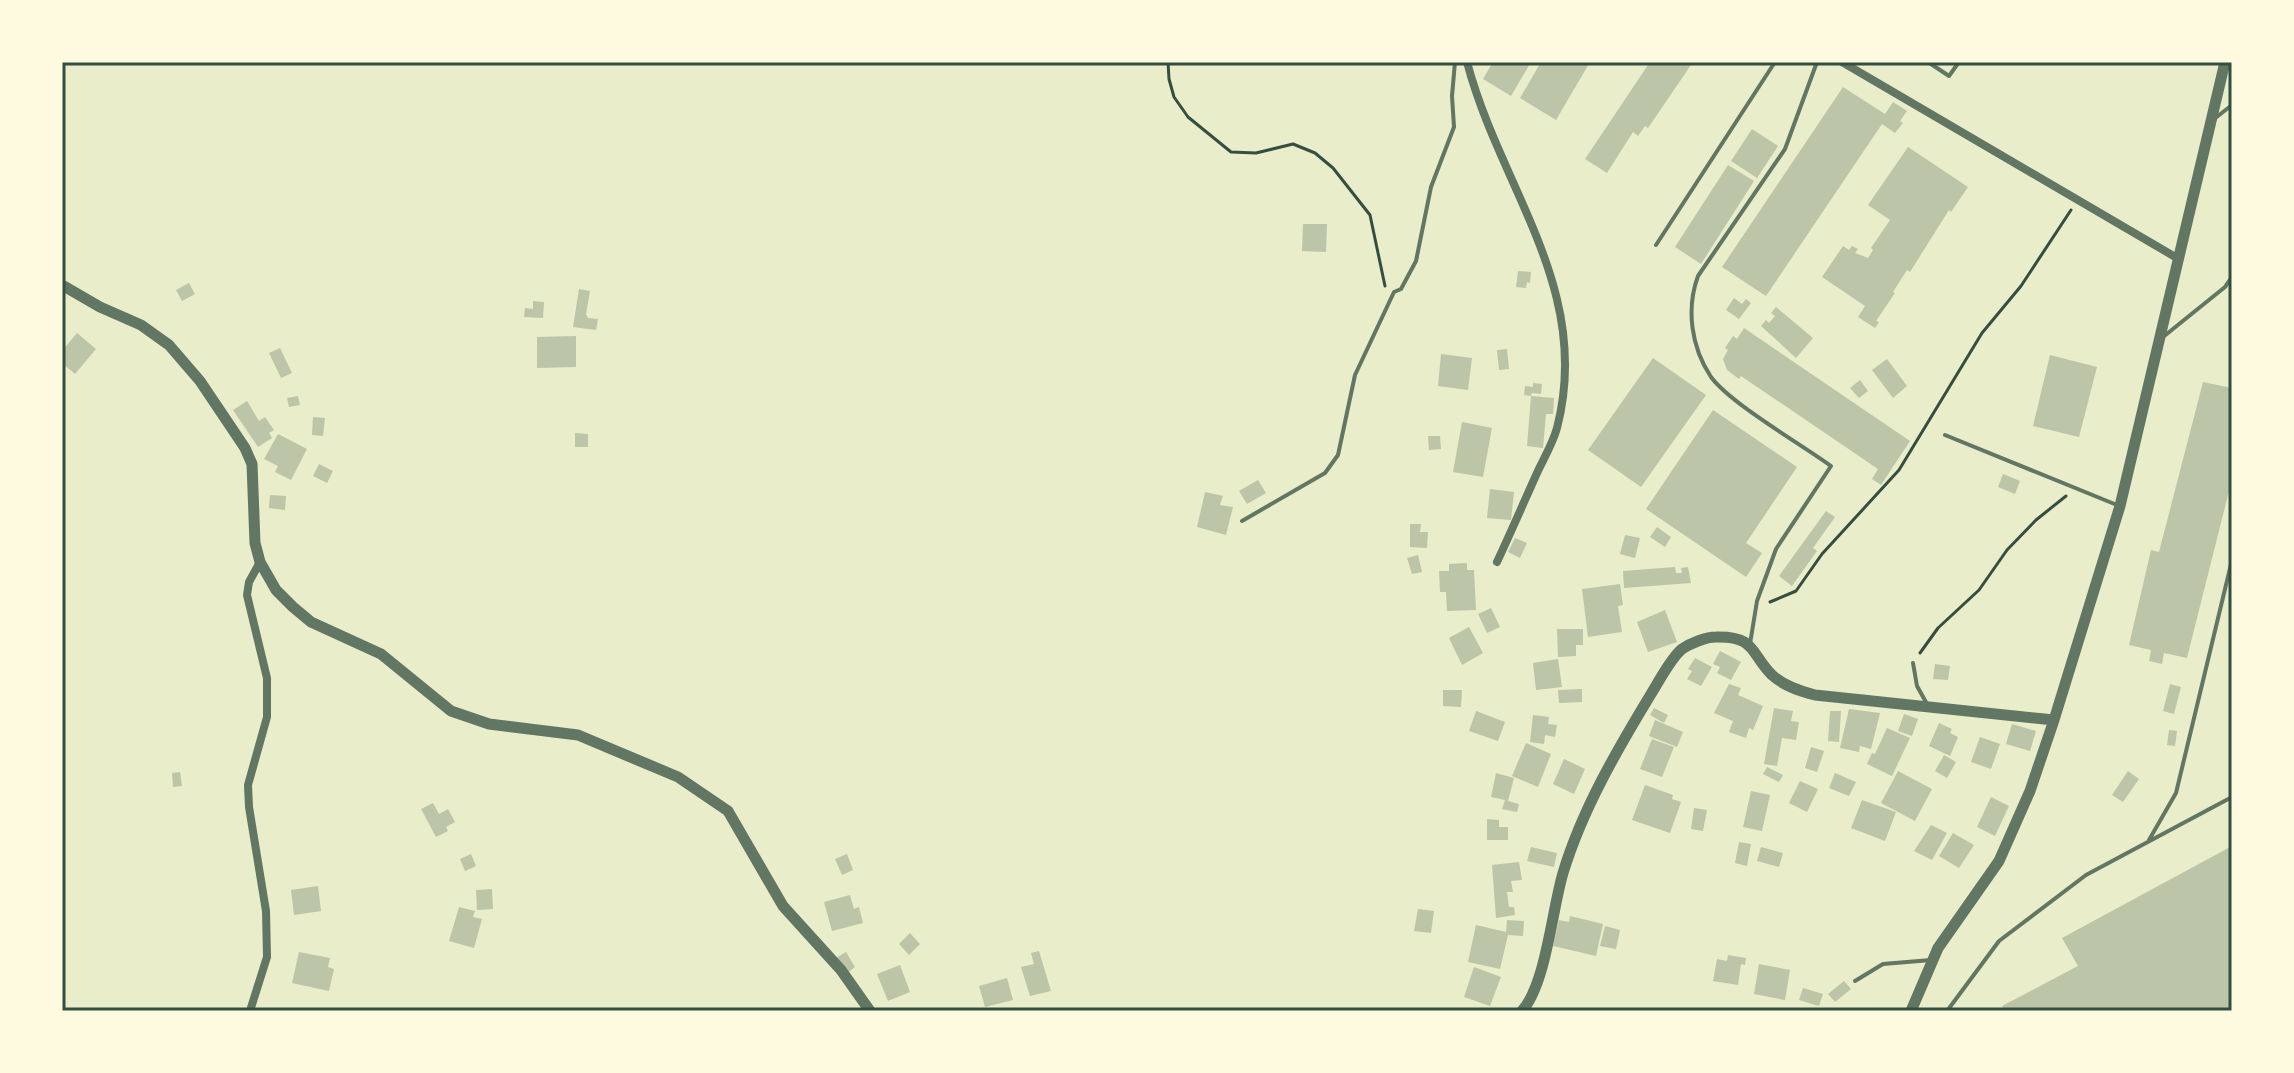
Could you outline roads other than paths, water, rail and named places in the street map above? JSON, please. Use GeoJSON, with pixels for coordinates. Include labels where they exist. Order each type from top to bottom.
{"type":"FeatureCollection","features":[{"type":"Feature","properties":{"kind":"street"},"geometry":{"type":"LineString","coordinates":[[1467,62],[1477,97],[1533,229],[1557,296],[1564,327],[1564,376],[1556,429],[1497,562]]}},
{"type":"Feature","properties":{"kind":"street"},"geometry":{"type":"LineString","coordinates":[[1842,62],[2177,258]]}},
{"type":"Feature","properties":{"kind":"street"},"geometry":{"type":"LineString","coordinates":[[1911,1011],[1938,948],[1999,861],[2030,791],[2054,720],[2120,506],[2225,62]]}},
{"type":"Feature","properties":{"kind":"street"},"geometry":{"type":"LineString","coordinates":[[62,285],[100,307],[141,325],[169,345],[209,393],[252,464],[255,543],[260,562],[276,590],[311,622],[381,654],[451,711],[489,724],[578,735],[678,777],[728,811],[783,906],[841,970],[870,1011]]}},
{"type":"Feature","properties":{"kind":"street"},"geometry":{"type":"LineString","coordinates":[[250,1011],[267,957],[266,911],[248,785],[267,717],[267,678],[247,595],[249,582],[260,562]]}},
{"type":"Feature","properties":{"kind":"street"},"geometry":{"type":"LineString","coordinates":[[1522,1011],[1536,987],[1554,906],[1574,840],[1612,762],[1660,679],[1681,650],[1713,636],[1750,644],[1771,673],[1783,684],[1799,690],[1860,701],[2054,720]]}},
{"type":"Feature","properties":{"kind":"lane"},"geometry":{"type":"LineString","coordinates":[[1242,521],[1325,473],[1338,455],[1355,375],[1394,292],[1401,289],[1416,261],[1431,187],[1454,127],[1452,96],[1455,62]]}},
{"type":"Feature","properties":{"kind":"lane"},"geometry":{"type":"LineString","coordinates":[[1656,245],[1775,62]]}},
{"type":"Feature","properties":{"kind":"lane"},"geometry":{"type":"LineString","coordinates":[[1750,644],[1756,608],[1776,549],[1831,466],[1743,405],[1712,379],[1696,343],[1691,322],[1691,297],[1698,276],[1785,149],[1817,62]]}},
{"type":"Feature","properties":{"kind":"lane"},"geometry":{"type":"LineString","coordinates":[[1928,62],[1949,76],[1959,62]]}},
{"type":"Feature","properties":{"kind":"lane"},"geometry":{"type":"LineString","coordinates":[[2209,123],[2232,105]]}},
{"type":"Feature","properties":{"kind":"lane"},"geometry":{"type":"LineString","coordinates":[[2158,341],[2225,287],[2232,277]]}},
{"type":"Feature","properties":{"kind":"lane"},"geometry":{"type":"LineString","coordinates":[[1945,435],[2120,506]]}},
{"type":"Feature","properties":{"kind":"lane"},"geometry":{"type":"LineString","coordinates":[[2148,842],[2176,793],[2232,560]]}},
{"type":"Feature","properties":{"kind":"lane"},"geometry":{"type":"LineString","coordinates":[[1913,663],[1917,686],[1928,706]]}},
{"type":"Feature","properties":{"kind":"lane"},"geometry":{"type":"LineString","coordinates":[[1947,1011],[1999,941],[2086,875],[2232,797]]}},
{"type":"Feature","properties":{"kind":"lane"},"geometry":{"type":"LineString","coordinates":[[1855,981],[1883,964],[1932,960]]}}]}
